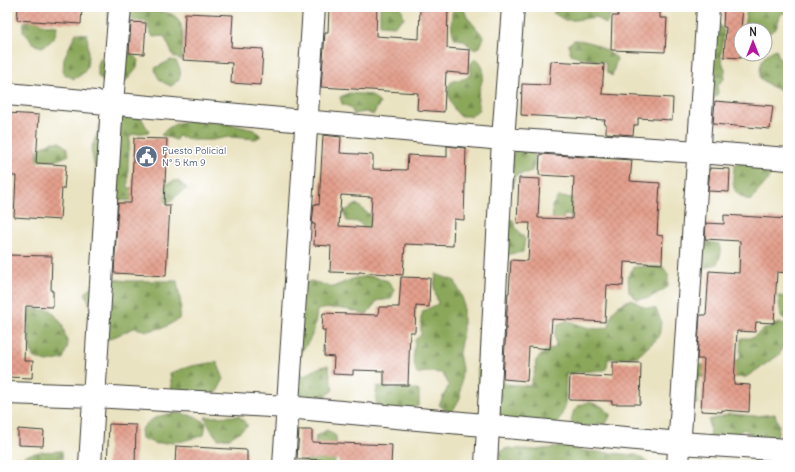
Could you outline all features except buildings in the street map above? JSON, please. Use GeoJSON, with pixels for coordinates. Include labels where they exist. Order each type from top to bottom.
{"type":"FeatureCollection","features":[{"type":"Feature","properties":{"kind":"street"},"geometry":{"type":"LineString","coordinates":[[90,465],[112,103],[120,7]]}},
{"type":"Feature","properties":{"kind":"street"},"geometry":{"type":"LineString","coordinates":[[284,465],[314,7]]}},
{"type":"Feature","properties":{"kind":"street"},"geometry":{"type":"LineString","coordinates":[[486,465],[503,139],[512,7]]}},
{"type":"Feature","properties":{"kind":"street"},"geometry":{"type":"LineString","coordinates":[[678,465],[708,7]]}},
{"type":"Feature","properties":{"kind":"street"},"geometry":{"type":"LineString","coordinates":[[7,94],[503,139],[788,159]]}},
{"type":"Feature","properties":{"kind":"street"},"geometry":{"type":"LineString","coordinates":[[7,393],[94,396],[287,407],[680,442],[788,450]]}},
{"type":"Feature","properties":{"kind":"green space"},"geometry":{"type":"Polygon","coordinates":[[[108,7],[142,7],[145,11],[163,12],[173,15],[177,18],[182,29],[183,42],[181,60],[174,57],[164,36],[153,37],[148,28],[148,24],[144,20],[136,21],[126,18],[115,25],[108,22],[108,7]]]}},
{"type":"Feature","properties":{"kind":"green space"},"geometry":{"type":"Polygon","coordinates":[[[380,7],[401,7],[404,18],[394,26],[380,25],[380,7]]]}},
{"type":"Feature","properties":{"kind":"green space"},"geometry":{"type":"Polygon","coordinates":[[[453,7],[463,7],[467,17],[484,37],[480,47],[473,49],[463,40],[455,39],[451,23],[453,7]]]}},
{"type":"Feature","properties":{"kind":"green space"},"geometry":{"type":"Polygon","coordinates":[[[557,7],[614,7],[614,9],[606,24],[596,17],[565,20],[553,13],[557,7]]]}},
{"type":"Feature","properties":{"kind":"green space"},"geometry":{"type":"Polygon","coordinates":[[[749,7],[788,7],[788,11],[781,14],[776,29],[773,31],[773,22],[744,22],[749,7]]]}},
{"type":"Feature","properties":{"kind":"green space"},"geometry":{"type":"Polygon","coordinates":[[[37,19],[41,24],[57,26],[53,39],[42,47],[35,45],[23,31],[24,22],[37,19]]]}},
{"type":"Feature","properties":{"kind":"green space"},"geometry":{"type":"Polygon","coordinates":[[[718,23],[724,31],[721,58],[725,70],[724,79],[717,85],[718,93],[712,101],[707,26],[718,23]]]}},
{"type":"Feature","properties":{"kind":"green space"},"geometry":{"type":"Polygon","coordinates":[[[76,33],[87,34],[88,57],[85,71],[74,79],[63,73],[64,58],[76,33]]]}},
{"type":"Feature","properties":{"kind":"green space"},"geometry":{"type":"Polygon","coordinates":[[[574,40],[592,43],[617,58],[612,76],[607,73],[605,62],[582,58],[571,54],[568,45],[574,40]]]}},
{"type":"Feature","properties":{"kind":"green space"},"geometry":{"type":"Polygon","coordinates":[[[776,49],[782,65],[788,66],[788,92],[772,87],[760,78],[762,62],[773,62],[773,51],[776,49]]]}},
{"type":"Feature","properties":{"kind":"green space"},"geometry":{"type":"Polygon","coordinates":[[[104,54],[131,54],[138,59],[137,68],[129,78],[118,86],[106,85],[98,76],[98,63],[104,54]]]}},
{"type":"Feature","properties":{"kind":"green space"},"geometry":{"type":"Polygon","coordinates":[[[476,58],[482,67],[483,72],[478,99],[479,110],[472,116],[460,116],[451,102],[448,93],[449,85],[454,80],[464,79],[471,75],[471,63],[476,58]]]}},
{"type":"Feature","properties":{"kind":"green space"},"geometry":{"type":"Polygon","coordinates":[[[171,60],[176,61],[180,69],[180,75],[177,81],[171,86],[160,80],[155,68],[171,60]]]}},
{"type":"Feature","properties":{"kind":"green space"},"geometry":{"type":"Polygon","coordinates":[[[349,93],[372,95],[380,103],[373,115],[366,112],[354,114],[350,107],[342,104],[340,97],[349,93]]]}},
{"type":"Feature","properties":{"kind":"green space"},"geometry":{"type":"Polygon","coordinates":[[[127,115],[142,119],[149,132],[130,135],[128,188],[158,187],[177,180],[187,188],[169,202],[113,200],[96,205],[96,174],[91,149],[100,125],[106,118],[127,115]]]}},
{"type":"Feature","properties":{"kind":"green space"},"geometry":{"type":"Polygon","coordinates":[[[191,120],[225,123],[255,130],[261,136],[256,139],[229,137],[212,140],[195,140],[178,136],[176,140],[161,135],[174,124],[191,120]]]}},
{"type":"Feature","properties":{"kind":"green space"},"geometry":{"type":"Polygon","coordinates":[[[51,142],[60,142],[66,147],[69,155],[57,160],[37,161],[37,150],[51,142]]]}},
{"type":"Feature","properties":{"kind":"green space"},"geometry":{"type":"Polygon","coordinates":[[[516,149],[528,149],[535,153],[534,165],[531,172],[515,175],[513,188],[507,196],[509,161],[516,149]]]}},
{"type":"Feature","properties":{"kind":"green space"},"geometry":{"type":"Polygon","coordinates":[[[762,162],[772,170],[767,181],[750,201],[740,196],[734,188],[733,180],[735,164],[762,162]]]}},
{"type":"Feature","properties":{"kind":"green space"},"geometry":{"type":"Polygon","coordinates":[[[558,197],[575,198],[580,217],[565,215],[560,223],[553,221],[552,206],[558,197]]]}},
{"type":"Feature","properties":{"kind":"green space"},"geometry":{"type":"Polygon","coordinates":[[[357,204],[367,213],[385,218],[366,231],[359,222],[347,221],[343,212],[357,204]]]}},
{"type":"Feature","properties":{"kind":"green space"},"geometry":{"type":"Polygon","coordinates":[[[497,218],[513,220],[516,228],[525,239],[523,252],[510,254],[503,259],[494,261],[486,251],[497,218]]]}},
{"type":"Feature","properties":{"kind":"green space"},"geometry":{"type":"Polygon","coordinates":[[[693,238],[719,244],[721,254],[717,264],[693,272],[693,238]]]}},
{"type":"Feature","properties":{"kind":"green space"},"geometry":{"type":"Polygon","coordinates":[[[634,267],[663,267],[668,274],[668,287],[649,298],[637,299],[629,292],[628,276],[634,267]]]}},
{"type":"Feature","properties":{"kind":"green space"},"geometry":{"type":"Polygon","coordinates":[[[436,274],[455,281],[463,300],[463,331],[459,353],[462,369],[460,398],[451,414],[439,405],[449,385],[442,373],[425,372],[417,374],[413,359],[415,340],[421,335],[421,318],[423,311],[438,304],[434,288],[436,274]]]}},
{"type":"Feature","properties":{"kind":"green space"},"geometry":{"type":"Polygon","coordinates":[[[371,276],[388,281],[395,290],[391,299],[377,301],[366,315],[342,309],[330,308],[317,310],[312,334],[299,354],[298,367],[302,377],[318,368],[328,365],[333,390],[320,401],[299,401],[282,334],[284,304],[301,284],[311,281],[333,287],[355,278],[371,276]]]}},
{"type":"Feature","properties":{"kind":"green space"},"geometry":{"type":"Polygon","coordinates":[[[102,278],[128,281],[177,281],[181,305],[179,319],[165,327],[148,331],[134,328],[107,340],[85,293],[102,278]]]}},
{"type":"Feature","properties":{"kind":"green space"},"geometry":{"type":"Polygon","coordinates":[[[778,296],[788,297],[788,320],[781,317],[778,296]]]}},
{"type":"Feature","properties":{"kind":"green space"},"geometry":{"type":"Polygon","coordinates":[[[631,299],[644,307],[656,309],[661,321],[659,337],[638,356],[608,359],[605,370],[578,372],[566,375],[565,407],[556,427],[543,430],[481,412],[478,371],[480,331],[494,328],[498,375],[505,384],[530,386],[535,370],[536,360],[544,352],[556,347],[555,334],[558,324],[567,321],[598,329],[609,327],[615,309],[631,299]]]}},
{"type":"Feature","properties":{"kind":"green space"},"geometry":{"type":"Polygon","coordinates":[[[30,309],[51,310],[62,324],[68,345],[63,359],[47,362],[33,357],[28,333],[30,309]]]}},
{"type":"Feature","properties":{"kind":"green space"},"geometry":{"type":"Polygon","coordinates":[[[779,323],[788,324],[787,335],[779,355],[746,377],[699,377],[697,386],[698,404],[680,406],[689,366],[727,363],[740,359],[741,338],[752,338],[763,330],[779,323]]]}},
{"type":"Feature","properties":{"kind":"green space"},"geometry":{"type":"Polygon","coordinates":[[[217,362],[224,379],[217,392],[195,400],[172,391],[170,373],[191,366],[217,362]]]}},
{"type":"Feature","properties":{"kind":"green space"},"geometry":{"type":"Polygon","coordinates":[[[377,386],[393,389],[411,388],[419,391],[419,405],[406,413],[376,407],[377,386]]]}},
{"type":"Feature","properties":{"kind":"green space"},"geometry":{"type":"Polygon","coordinates":[[[589,402],[601,406],[611,414],[606,424],[577,427],[571,422],[576,408],[589,402]]]}},
{"type":"Feature","properties":{"kind":"green space"},"geometry":{"type":"Polygon","coordinates":[[[178,413],[195,416],[206,423],[204,435],[183,441],[156,444],[142,438],[141,430],[153,419],[178,413]]]}},
{"type":"Feature","properties":{"kind":"green space"},"geometry":{"type":"Polygon","coordinates":[[[730,414],[755,416],[775,414],[779,426],[777,438],[767,440],[759,439],[744,429],[731,439],[710,438],[709,420],[730,414]]]}},
{"type":"Feature","properties":{"kind":"green space"},"geometry":{"type":"Polygon","coordinates":[[[239,416],[248,426],[230,438],[218,439],[211,430],[205,417],[239,416]]]}},
{"type":"Feature","properties":{"kind":"green space"},"geometry":{"type":"Polygon","coordinates":[[[327,430],[336,436],[337,451],[334,465],[280,465],[293,461],[303,462],[313,458],[316,436],[327,430]]]}},
{"type":"Feature","properties":{"kind":"green space"},"geometry":{"type":"Polygon","coordinates":[[[567,446],[584,451],[637,455],[651,465],[487,465],[486,456],[508,448],[536,450],[567,446]]]}},
{"type":"Feature","properties":{"kind":"green space"},"geometry":{"type":"Polygon","coordinates":[[[62,451],[63,465],[21,465],[25,455],[41,452],[62,451]]]}},
{"type":"Feature","properties":{"kind":"place","name":"Puesto Policial N° 5 Km 9"},"geometry":{"type":"Point","coordinates":[146,156]}}]}
